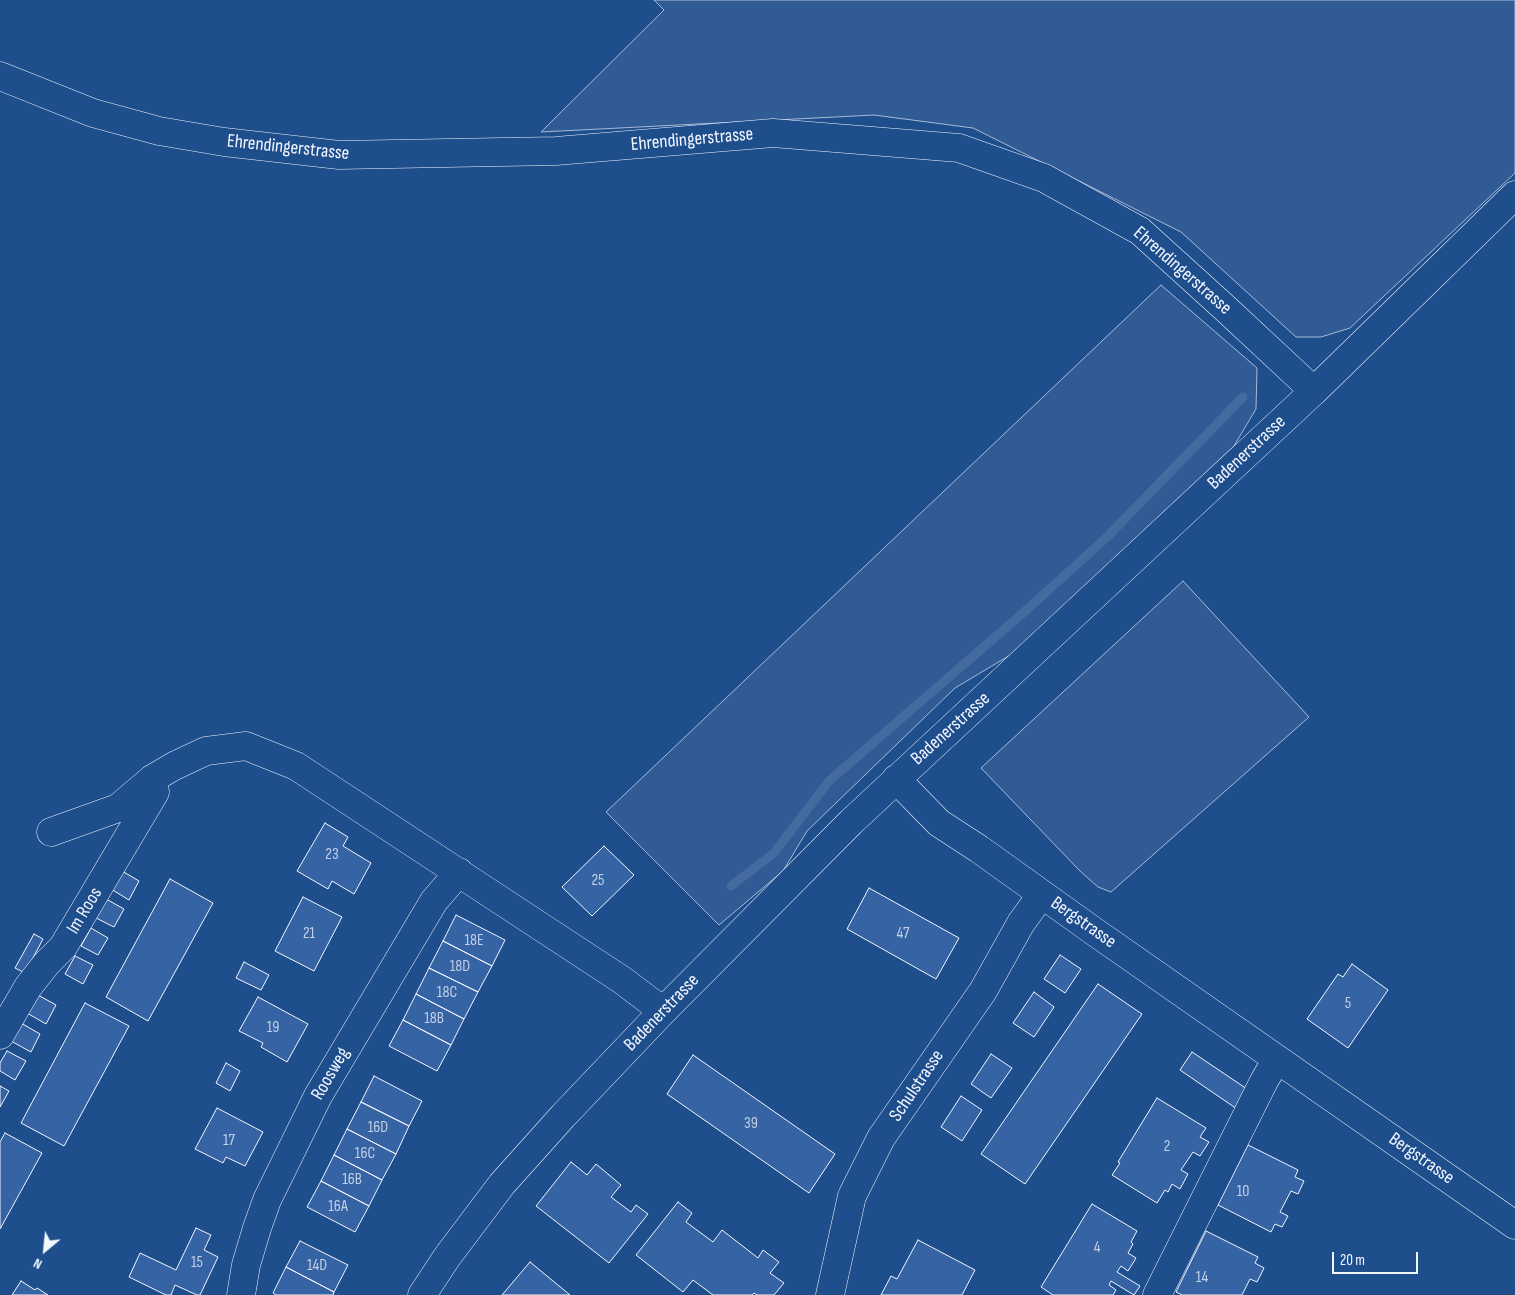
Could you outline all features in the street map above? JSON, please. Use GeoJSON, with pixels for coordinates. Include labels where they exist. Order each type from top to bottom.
{"type":"FeatureCollection","features":[{"type":"Feature","properties":{"kind":"street","name":"Ehrendingerstrasse"},"geometry":{"type":"LineString","coordinates":[[0,76],[94,113],[159,131],[224,142],[339,155],[556,151],[773,134],[959,148],[1044,178],[1140,231],[1314,391]]}},
{"type":"Feature","properties":{"kind":"street","name":"Badenerstrasse"},"geometry":{"type":"LineString","coordinates":[[422,1295],[447,1257],[502,1184],[562,1116],[837,836],[1314,391],[1515,195]]}},
{"type":"Feature","properties":{"kind":"street"},"geometry":{"type":"LineString","coordinates":[[51,832],[118,808],[152,779],[206,751],[246,746],[296,766],[622,980],[664,1011]]}},
{"type":"Feature","properties":{"kind":"street","name":"Im Roos"},"geometry":{"type":"LineString","coordinates":[[0,1035],[28,986],[63,947],[155,792],[152,779]]}},
{"type":"Feature","properties":{"kind":"street","name":"Bergstrasse"},"geometry":{"type":"LineString","coordinates":[[896,779],[940,823],[1515,1225]]}},
{"type":"Feature","properties":{"kind":"street","name":"Roosweg"},"geometry":{"type":"LineString","coordinates":[[241,1295],[246,1265],[264,1209],[318,1096],[434,901],[459,872]]}},
{"type":"Feature","properties":{"kind":"street","name":"Schulstrasse"},"geometry":{"type":"LineString","coordinates":[[830,1295],[852,1196],[881,1138],[983,991],[1021,922],[1042,894]]}},
{"type":"Feature","properties":{"kind":"street"},"geometry":{"type":"LineString","coordinates":[[1157,1295],[1264,1081],[1277,1059]]}},
{"type":"Feature","properties":{"kind":"shaded area"},"geometry":{"type":"Polygon","coordinates":[[[654,0],[1515,0],[1515,173],[1350,328],[1321,337],[1296,337],[1181,232],[973,128],[874,115],[541,132],[664,10],[654,0]]]}},
{"type":"Feature","properties":{"kind":"shaded area"},"geometry":{"type":"Polygon","coordinates":[[[1161,285],[1257,368],[1256,409],[1234,446],[1012,654],[955,688],[807,831],[783,871],[719,925],[606,812],[1161,285]]]}},
{"type":"Feature","properties":{"kind":"shaded area"},"geometry":{"type":"Polygon","coordinates":[[[1183,581],[1309,717],[1111,892],[1098,887],[1080,871],[981,768],[1183,581]]]}},
{"type":"Feature","properties":{"kind":"building"},"geometry":{"type":"Polygon","coordinates":[[[325,823],[348,837],[343,846],[371,863],[354,894],[332,881],[328,889],[297,871],[325,823]]]}},
{"type":"Feature","properties":{"kind":"building"},"geometry":{"type":"Polygon","coordinates":[[[604,846],[634,875],[592,916],[562,887],[604,846]]]}},
{"type":"Feature","properties":{"kind":"building"},"geometry":{"type":"Polygon","coordinates":[[[122,871],[139,881],[129,900],[111,889],[122,871]]]}},
{"type":"Feature","properties":{"kind":"building"},"geometry":{"type":"Polygon","coordinates":[[[170,879],[213,903],[148,1021],[106,997],[170,879]]]}},
{"type":"Feature","properties":{"kind":"building"},"geometry":{"type":"Polygon","coordinates":[[[869,888],[959,938],[936,979],[847,929],[869,888]]]}},
{"type":"Feature","properties":{"kind":"building"},"geometry":{"type":"Polygon","coordinates":[[[303,897],[342,917],[314,971],[275,951],[303,897]]]}},
{"type":"Feature","properties":{"kind":"building"},"geometry":{"type":"Polygon","coordinates":[[[106,899],[124,909],[114,927],[96,918],[106,899]]]}},
{"type":"Feature","properties":{"kind":"building"},"geometry":{"type":"Polygon","coordinates":[[[456,915],[505,940],[492,966],[443,941],[456,915]]]}},
{"type":"Feature","properties":{"kind":"building"},"geometry":{"type":"Polygon","coordinates":[[[91,928],[108,938],[98,955],[81,946],[91,928]]]}},
{"type":"Feature","properties":{"kind":"building"},"geometry":{"type":"Polygon","coordinates":[[[34,934],[43,939],[25,973],[15,968],[34,934]]]}},
{"type":"Feature","properties":{"kind":"building"},"geometry":{"type":"Polygon","coordinates":[[[443,941],[492,966],[478,992],[429,968],[443,941]]]}},
{"type":"Feature","properties":{"kind":"building"},"geometry":{"type":"Polygon","coordinates":[[[1060,955],[1081,969],[1065,993],[1044,979],[1060,955]]]}},
{"type":"Feature","properties":{"kind":"building"},"geometry":{"type":"Polygon","coordinates":[[[75,956],[93,965],[83,984],[65,974],[75,956]]]}},
{"type":"Feature","properties":{"kind":"building"},"geometry":{"type":"Polygon","coordinates":[[[244,962],[269,975],[261,990],[236,978],[244,962]]]}},
{"type":"Feature","properties":{"kind":"building"},"geometry":{"type":"Polygon","coordinates":[[[1352,964],[1388,990],[1348,1048],[1307,1019],[1338,974],[1343,977],[1352,964]]]}},
{"type":"Feature","properties":{"kind":"building"},"geometry":{"type":"Polygon","coordinates":[[[429,968],[478,992],[464,1019],[416,994],[429,968]]]}},
{"type":"Feature","properties":{"kind":"building"},"geometry":{"type":"Polygon","coordinates":[[[1098,984],[1142,1014],[1025,1184],[981,1154],[1098,984]]]}},
{"type":"Feature","properties":{"kind":"building"},"geometry":{"type":"Polygon","coordinates":[[[1034,992],[1054,1007],[1034,1037],[1013,1023],[1034,992]]]}},
{"type":"Feature","properties":{"kind":"building"},"geometry":{"type":"Polygon","coordinates":[[[416,994],[464,1019],[451,1045],[403,1020],[416,994]]]}},
{"type":"Feature","properties":{"kind":"building"},"geometry":{"type":"Polygon","coordinates":[[[38,995],[56,1005],[46,1024],[27,1013],[38,995]]]}},
{"type":"Feature","properties":{"kind":"building"},"geometry":{"type":"Polygon","coordinates":[[[258,997],[308,1024],[287,1062],[261,1047],[263,1043],[239,1031],[258,997]]]}},
{"type":"Feature","properties":{"kind":"building"},"geometry":{"type":"Polygon","coordinates":[[[85,1003],[129,1026],[64,1146],[21,1123],[85,1003]]]}},
{"type":"Feature","properties":{"kind":"building"},"geometry":{"type":"Polygon","coordinates":[[[403,1020],[451,1045],[437,1071],[389,1046],[403,1020]]]}},
{"type":"Feature","properties":{"kind":"building"},"geometry":{"type":"Polygon","coordinates":[[[21,1023],[40,1034],[31,1052],[11,1041],[21,1023]]]}},
{"type":"Feature","properties":{"kind":"building"},"geometry":{"type":"Polygon","coordinates":[[[7,1051],[26,1061],[15,1080],[0,1071],[0,1063],[7,1051]]]}},
{"type":"Feature","properties":{"kind":"building"},"geometry":{"type":"Polygon","coordinates":[[[1192,1052],[1250,1091],[1237,1109],[1180,1070],[1192,1052]]]}},
{"type":"Feature","properties":{"kind":"building"},"geometry":{"type":"Polygon","coordinates":[[[991,1054],[1012,1068],[991,1098],[971,1084],[991,1054]]]}},
{"type":"Feature","properties":{"kind":"building"},"geometry":{"type":"Polygon","coordinates":[[[693,1055],[835,1154],[809,1193],[667,1094],[693,1055]]]}},
{"type":"Feature","properties":{"kind":"building"},"geometry":{"type":"Polygon","coordinates":[[[226,1063],[240,1071],[230,1091],[216,1083],[226,1063]]]}},
{"type":"Feature","properties":{"kind":"building"},"geometry":{"type":"Polygon","coordinates":[[[374,1076],[422,1101],[409,1126],[361,1102],[374,1076]]]}},
{"type":"Feature","properties":{"kind":"building"},"geometry":{"type":"Polygon","coordinates":[[[0,1086],[9,1091],[0,1107],[0,1086]]]}},
{"type":"Feature","properties":{"kind":"building"},"geometry":{"type":"Polygon","coordinates":[[[961,1096],[982,1110],[962,1141],[941,1127],[961,1096]]]}},
{"type":"Feature","properties":{"kind":"building"},"geometry":{"type":"Polygon","coordinates":[[[1157,1098],[1206,1128],[1200,1137],[1209,1142],[1200,1156],[1193,1152],[1181,1170],[1188,1174],[1180,1189],[1172,1184],[1168,1192],[1165,1190],[1157,1203],[1112,1175],[1157,1098]]]}},
{"type":"Feature","properties":{"kind":"building"},"geometry":{"type":"Polygon","coordinates":[[[361,1102],[409,1126],[396,1154],[347,1129],[361,1102]]]}},
{"type":"Feature","properties":{"kind":"building"},"geometry":{"type":"Polygon","coordinates":[[[217,1108],[263,1132],[245,1166],[226,1157],[223,1163],[195,1149],[217,1108]]]}},
{"type":"Feature","properties":{"kind":"building"},"geometry":{"type":"Polygon","coordinates":[[[347,1129],[396,1154],[382,1180],[334,1155],[347,1129]]]}},
{"type":"Feature","properties":{"kind":"building"},"geometry":{"type":"Polygon","coordinates":[[[5,1133],[42,1153],[0,1229],[0,1142],[5,1133]]]}},
{"type":"Feature","properties":{"kind":"building"},"geometry":{"type":"Polygon","coordinates":[[[1248,1145],[1298,1170],[1295,1177],[1304,1181],[1298,1194],[1291,1191],[1280,1212],[1288,1216],[1282,1227],[1275,1224],[1271,1232],[1218,1205],[1248,1145]]]}},
{"type":"Feature","properties":{"kind":"building"},"geometry":{"type":"Polygon","coordinates":[[[334,1155],[382,1180],[369,1206],[321,1181],[334,1155]]]}},
{"type":"Feature","properties":{"kind":"building"},"geometry":{"type":"Polygon","coordinates":[[[571,1162],[587,1175],[596,1164],[621,1185],[611,1197],[631,1212],[636,1205],[648,1214],[609,1263],[536,1206],[571,1162]]]}},
{"type":"Feature","properties":{"kind":"building"},"geometry":{"type":"Polygon","coordinates":[[[321,1181],[369,1206],[355,1232],[307,1207],[321,1181]]]}},
{"type":"Feature","properties":{"kind":"building"},"geometry":{"type":"Polygon","coordinates":[[[678,1202],[692,1213],[686,1222],[713,1242],[722,1230],[758,1258],[763,1250],[779,1262],[770,1273],[784,1283],[774,1295],[757,1295],[754,1293],[752,1295],[713,1295],[693,1280],[683,1292],[636,1255],[678,1202]]]}},
{"type":"Feature","properties":{"kind":"building"},"geometry":{"type":"Polygon","coordinates":[[[1092,1204],[1137,1231],[1128,1253],[1136,1258],[1128,1271],[1121,1266],[1117,1272],[1140,1286],[1134,1295],[1111,1281],[1109,1285],[1116,1290],[1113,1295],[1053,1295],[1041,1287],[1092,1204]]]}},
{"type":"Feature","properties":{"kind":"building"},"geometry":{"type":"Polygon","coordinates":[[[196,1228],[211,1235],[204,1250],[218,1257],[200,1295],[175,1285],[171,1295],[166,1295],[129,1277],[140,1253],[176,1270],[196,1228]]]}},
{"type":"Feature","properties":{"kind":"building"},"geometry":{"type":"Polygon","coordinates":[[[1206,1231],[1258,1257],[1255,1263],[1264,1268],[1257,1282],[1250,1279],[1242,1295],[1182,1295],[1176,1292],[1206,1231]]]}},
{"type":"Feature","properties":{"kind":"building"},"geometry":{"type":"Polygon","coordinates":[[[918,1240],[975,1270],[962,1295],[881,1295],[891,1276],[897,1279],[918,1240]]]}},
{"type":"Feature","properties":{"kind":"building"},"geometry":{"type":"Polygon","coordinates":[[[300,1241],[348,1265],[334,1292],[286,1267],[300,1241]]]}},
{"type":"Feature","properties":{"kind":"building"},"geometry":{"type":"Polygon","coordinates":[[[530,1262],[570,1295],[502,1295],[530,1262]]]}},
{"type":"Feature","properties":{"kind":"building"},"geometry":{"type":"Polygon","coordinates":[[[286,1267],[334,1292],[333,1295],[276,1295],[273,1293],[286,1267]]]}},
{"type":"Feature","properties":{"kind":"building"},"geometry":{"type":"Polygon","coordinates":[[[21,1281],[35,1290],[37,1288],[48,1295],[12,1295],[21,1281]]]}},
{"type":"Feature","properties":{"kind":"waterway"},"geometry":{"type":"LineString","coordinates":[[731,886],[774,853],[829,781],[1023,613],[1106,538],[1243,397]]}}]}
